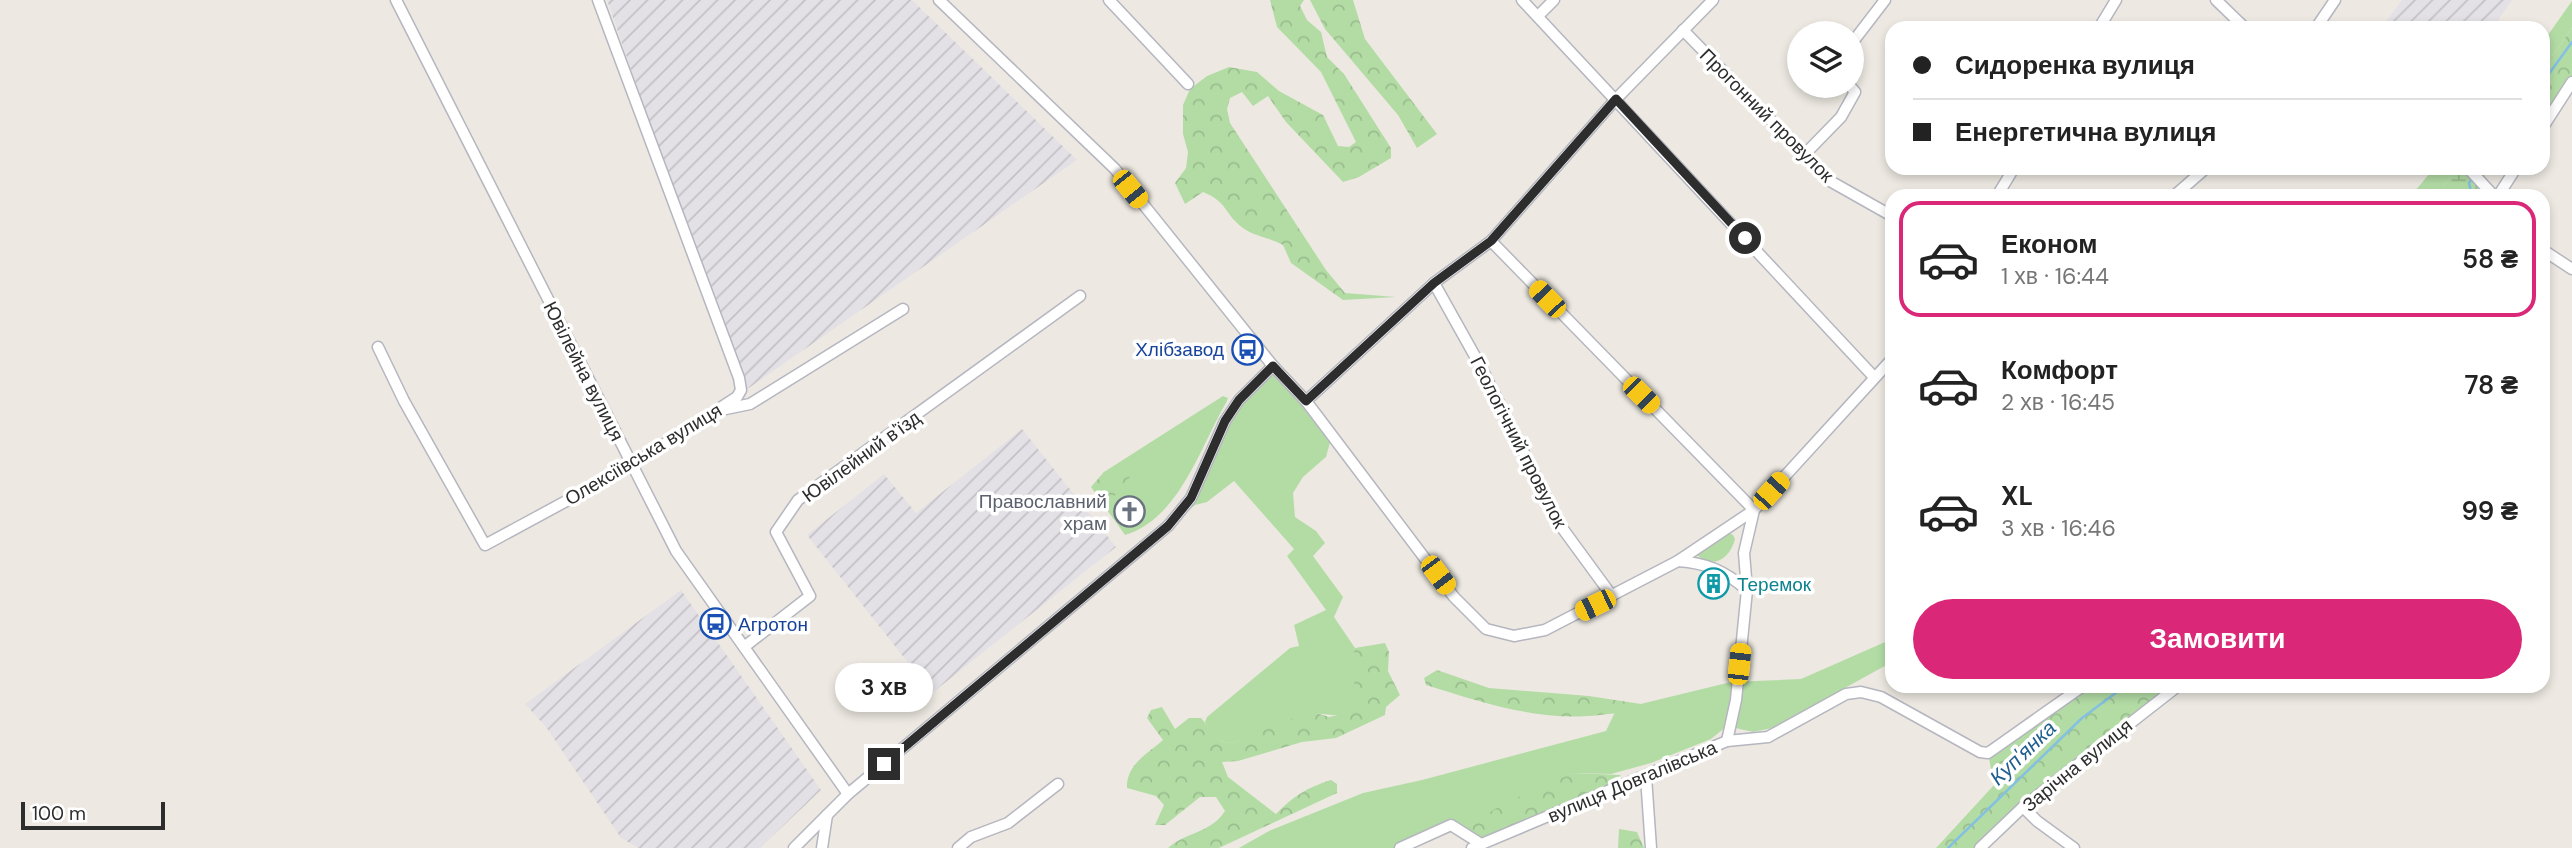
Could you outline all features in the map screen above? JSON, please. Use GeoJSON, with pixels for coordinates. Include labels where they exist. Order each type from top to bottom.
{"type":"FeatureCollection","features":[{"type":"Feature","properties":{"kind":"street","name":"Ювілейна вулиця"},"geometry":{"type":"LineString","coordinates":[[396,0],[676,551],[848,794]]}},
{"type":"Feature","properties":{"kind":"street","name":"Олексіївська вулиця"},"geometry":{"type":"LineString","coordinates":[[378,347],[404,401],[485,545],[631,466],[737,397],[741,390],[739,378],[598,0]]}},
{"type":"Feature","properties":{"kind":"street"},"geometry":{"type":"LineString","coordinates":[[939,0],[1115,169],[1273,366],[1306,401],[1454,597],[1486,629],[1514,635],[1545,630],[1678,561],[1754,510],[1885,366]]}},
{"type":"Feature","properties":{"kind":"street"},"geometry":{"type":"LineString","coordinates":[[1109,0],[1188,84]]}},
{"type":"Feature","properties":{"kind":"street"},"geometry":{"type":"LineString","coordinates":[[1522,0],[1874,377]]}},
{"type":"Feature","properties":{"kind":"street"},"geometry":{"type":"LineString","coordinates":[[1538,16],[1555,0]]}},
{"type":"Feature","properties":{"kind":"street"},"geometry":{"type":"LineString","coordinates":[[1306,401],[1434,283],[1491,241],[1616,99],[1713,0]]}},
{"type":"Feature","properties":{"kind":"street"},"geometry":{"type":"LineString","coordinates":[[1864,27],[1885,0]]}},
{"type":"Feature","properties":{"kind":"street"},"geometry":{"type":"LineString","coordinates":[[2103,21],[2116,0]]}},
{"type":"Feature","properties":{"kind":"street"},"geometry":{"type":"LineString","coordinates":[[2216,0],[2238,21]]}},
{"type":"Feature","properties":{"kind":"street"},"geometry":{"type":"LineString","coordinates":[[2321,21],[2335,0]]}},
{"type":"Feature","properties":{"kind":"street","name":"Прогонний провулок"},"geometry":{"type":"LineString","coordinates":[[1683,30],[1830,181],[1885,212]]}},
{"type":"Feature","properties":{"kind":"street"},"geometry":{"type":"LineString","coordinates":[[2550,116],[2572,82]]}},
{"type":"Feature","properties":{"kind":"street"},"geometry":{"type":"LineString","coordinates":[[1805,154],[1841,117],[1851,98]]}},
{"type":"Feature","properties":{"kind":"street"},"geometry":{"type":"LineString","coordinates":[[2182,189],[2198,175]]}},
{"type":"Feature","properties":{"kind":"street"},"geometry":{"type":"LineString","coordinates":[[2474,175],[2489,189]]}},
{"type":"Feature","properties":{"kind":"street"},"geometry":{"type":"LineString","coordinates":[[1491,241],[1754,510]]}},
{"type":"Feature","properties":{"kind":"street"},"geometry":{"type":"LineString","coordinates":[[2550,255],[2572,269]]}},
{"type":"Feature","properties":{"kind":"street","name":"Геологічний провулок"},"geometry":{"type":"LineString","coordinates":[[1434,283],[1481,367],[1560,526],[1612,596]]}},
{"type":"Feature","properties":{"kind":"street","name":"Ювілейний в'їзд"},"geometry":{"type":"LineString","coordinates":[[744,647],[810,596],[776,532],[798,500],[1080,296]]}},
{"type":"Feature","properties":{"kind":"street"},"geometry":{"type":"LineString","coordinates":[[715,411],[750,404],[903,309]]}},
{"type":"Feature","properties":{"kind":"street"},"geometry":{"type":"LineString","coordinates":[[794,848],[848,794],[1168,526],[1191,498],[1225,421],[1239,400],[1273,366]]}},
{"type":"Feature","properties":{"kind":"street"},"geometry":{"type":"LineString","coordinates":[[1727,741],[1736,700],[1746,590],[1744,553],[1754,510]]}},
{"type":"Feature","properties":{"kind":"street"},"geometry":{"type":"LineString","coordinates":[[1678,561],[1710,565],[1727,573],[1746,590]]}},
{"type":"Feature","properties":{"kind":"street","name":"вулиця Довгалівська"},"geometry":{"type":"LineString","coordinates":[[1476,846],[1647,777],[1727,741],[1768,737],[1846,694],[1861,692],[1881,697],[1980,752],[1988,753],[2073,693]]}},
{"type":"Feature","properties":{"kind":"street","name":"Зарічна вулиця"},"geometry":{"type":"LineString","coordinates":[[1980,848],[2023,807],[2169,693]]}},
{"type":"Feature","properties":{"kind":"street"},"geometry":{"type":"LineString","coordinates":[[1647,777],[1651,848]]}},
{"type":"Feature","properties":{"kind":"street"},"geometry":{"type":"LineString","coordinates":[[958,848],[971,837],[1008,823],[1058,784]]}},
{"type":"Feature","properties":{"kind":"street"},"geometry":{"type":"LineString","coordinates":[[2023,807],[2037,821],[2074,848]]}},
{"type":"Feature","properties":{"kind":"street"},"geometry":{"type":"LineString","coordinates":[[822,848],[827,815]]}},
{"type":"Feature","properties":{"kind":"street"},"geometry":{"type":"LineString","coordinates":[[1400,848],[1451,825],[1476,846]]}},
{"type":"Feature","properties":{"kind":"shaded area"},"geometry":{"type":"Polygon","coordinates":[[[607,0],[912,0],[1077,160],[743,392],[607,0]]]}},
{"type":"Feature","properties":{"kind":"shaded area"},"geometry":{"type":"Polygon","coordinates":[[[2402,0],[2512,0],[2498,21],[2386,21],[2402,0]]]}},
{"type":"Feature","properties":{"kind":"shaded area"},"geometry":{"type":"Polygon","coordinates":[[[1022,429],[1116,547],[932,693],[807,535],[884,474],[916,513],[1022,429]]]}},
{"type":"Feature","properties":{"kind":"shaded area"},"geometry":{"type":"Polygon","coordinates":[[[681,590],[821,790],[760,848],[638,848],[621,838],[546,727],[525,704],[681,590]]]}},
{"type":"Feature","properties":{"kind":"green space"},"geometry":{"type":"Polygon","coordinates":[[[1270,0],[1304,0],[1300,6],[1307,20],[1321,32],[1327,57],[1344,74],[1391,148],[1391,158],[1359,177],[1343,182],[1286,122],[1268,96],[1253,106],[1242,92],[1230,98],[1227,109],[1230,123],[1326,270],[1345,293],[1396,297],[1343,300],[1291,263],[1283,245],[1243,228],[1222,204],[1211,196],[1203,192],[1185,204],[1175,183],[1186,168],[1188,152],[1183,134],[1183,105],[1190,89],[1207,76],[1229,67],[1257,72],[1279,91],[1323,115],[1338,146],[1349,147],[1356,142],[1321,72],[1277,27],[1270,0]]]}},
{"type":"Feature","properties":{"kind":"green space"},"geometry":{"type":"Polygon","coordinates":[[[1310,0],[1353,0],[1365,39],[1437,134],[1417,148],[1398,115],[1325,29],[1310,0]]]}},
{"type":"Feature","properties":{"kind":"green space"},"geometry":{"type":"Polygon","coordinates":[[[2572,1],[2572,28],[2550,59],[2550,32],[2572,1]]]}},
{"type":"Feature","properties":{"kind":"green space"},"geometry":{"type":"Polygon","coordinates":[[[2572,28],[2572,83],[2550,116],[2550,59],[2572,28]]]}},
{"type":"Feature","properties":{"kind":"green space"},"geometry":{"type":"Polygon","coordinates":[[[2428,175],[2453,175],[2441,189],[2417,189],[2428,175]]]}},
{"type":"Feature","properties":{"kind":"green space"},"geometry":{"type":"Polygon","coordinates":[[[2485,175],[2477,184],[2479,189],[2441,189],[2450,177],[2485,175]]]}},
{"type":"Feature","properties":{"kind":"green space"},"geometry":{"type":"Polygon","coordinates":[[[1273,366],[1332,435],[1326,457],[1303,477],[1293,493],[1295,517],[1316,531],[1325,543],[1313,556],[1343,597],[1334,617],[1355,648],[1353,662],[1357,683],[1342,716],[1312,713],[1228,743],[1213,734],[1205,722],[1207,717],[1290,648],[1299,646],[1294,625],[1326,610],[1287,556],[1294,549],[1234,481],[1207,502],[1195,505],[1083,604],[1191,498],[1224,423],[1273,366]]]}},
{"type":"Feature","properties":{"kind":"green space"},"geometry":{"type":"Polygon","coordinates":[[[1223,396],[1228,398],[1226,403],[1197,460],[1174,497],[1144,526],[1125,535],[1091,487],[1104,472],[1223,396]]]}},
{"type":"Feature","properties":{"kind":"green space"},"geometry":{"type":"Polygon","coordinates":[[[1123,465],[1130,477],[1112,499],[1124,522],[1139,513],[1143,519],[1123,531],[1101,502],[1094,484],[1104,472],[1123,465]]]}},
{"type":"Feature","properties":{"kind":"green space"},"geometry":{"type":"Polygon","coordinates":[[[1726,532],[1735,539],[1725,557],[1714,562],[1695,553],[1726,532]]]}},
{"type":"Feature","properties":{"kind":"green space"},"geometry":{"type":"Polygon","coordinates":[[[1885,642],[1885,666],[1772,728],[1753,732],[1727,726],[1711,739],[1651,763],[1611,774],[1573,773],[1465,828],[1400,848],[1239,848],[1269,831],[1363,793],[1606,731],[1616,710],[1731,682],[1801,679],[1885,642]]]}},
{"type":"Feature","properties":{"kind":"green space"},"geometry":{"type":"Polygon","coordinates":[[[1385,643],[1389,652],[1388,671],[1400,695],[1386,707],[1385,715],[1336,738],[1302,742],[1238,761],[1222,762],[1228,777],[1276,814],[1301,793],[1331,780],[1337,784],[1337,793],[1219,848],[1168,848],[1213,824],[1225,811],[1216,797],[1200,797],[1165,825],[1155,825],[1164,805],[1156,796],[1127,788],[1134,766],[1163,740],[1147,718],[1151,710],[1162,707],[1175,729],[1189,718],[1201,718],[1217,738],[1233,743],[1310,711],[1329,717],[1343,714],[1355,681],[1351,661],[1355,648],[1385,643]]]}},
{"type":"Feature","properties":{"kind":"green space"},"geometry":{"type":"Polygon","coordinates":[[[1437,670],[1489,688],[1589,696],[1641,704],[1627,711],[1600,715],[1555,716],[1533,713],[1490,704],[1426,685],[1424,678],[1437,670]]]}},
{"type":"Feature","properties":{"kind":"green space"},"geometry":{"type":"Polygon","coordinates":[[[2073,693],[2169,693],[1978,848],[1936,848],[1994,785],[1988,753],[2073,693]]]}},
{"type":"Feature","properties":{"kind":"green space"},"geometry":{"type":"Polygon","coordinates":[[[1573,773],[1621,775],[1607,788],[1483,841],[1465,828],[1503,804],[1573,773]]]}},
{"type":"Feature","properties":{"kind":"green space"},"geometry":{"type":"Polygon","coordinates":[[[1619,829],[1637,832],[1644,848],[1618,848],[1619,829]]]}},
{"type":"Feature","properties":{"kind":"waterway","name":"Куп'янка"},"geometry":{"type":"LineString","coordinates":[[2550,72],[2572,42]]}},
{"type":"Feature","properties":{"kind":"waterway","name":"Куп'янка"},"geometry":{"type":"LineString","coordinates":[[2470,189],[2469,183],[2473,177]]}},
{"type":"Feature","properties":{"kind":"waterway","name":"Куп'янка"},"geometry":{"type":"LineString","coordinates":[[1948,848],[2082,718],[2116,693]]}},
{"type":"Feature","properties":{"kind":"place","name":"Хлібзавод"},"geometry":{"type":"Point","coordinates":[1247,349]}},
{"type":"Feature","properties":{"kind":"place","name":"Православний храм"},"geometry":{"type":"Point","coordinates":[1130,512]}},
{"type":"Feature","properties":{"kind":"place","name":"Теремок"},"geometry":{"type":"Point","coordinates":[1714,584]}},
{"type":"Feature","properties":{"kind":"place","name":"Агротон"},"geometry":{"type":"Point","coordinates":[715,624]}},
{"type":"Feature","properties":{"kind":"route"},"geometry":{"type":"LineString","coordinates":[[884,764],[1168,526],[1191,498],[1225,421],[1239,400],[1273,366],[1306,401],[1434,283],[1491,241],[1616,99],[1745,238]]}}]}
